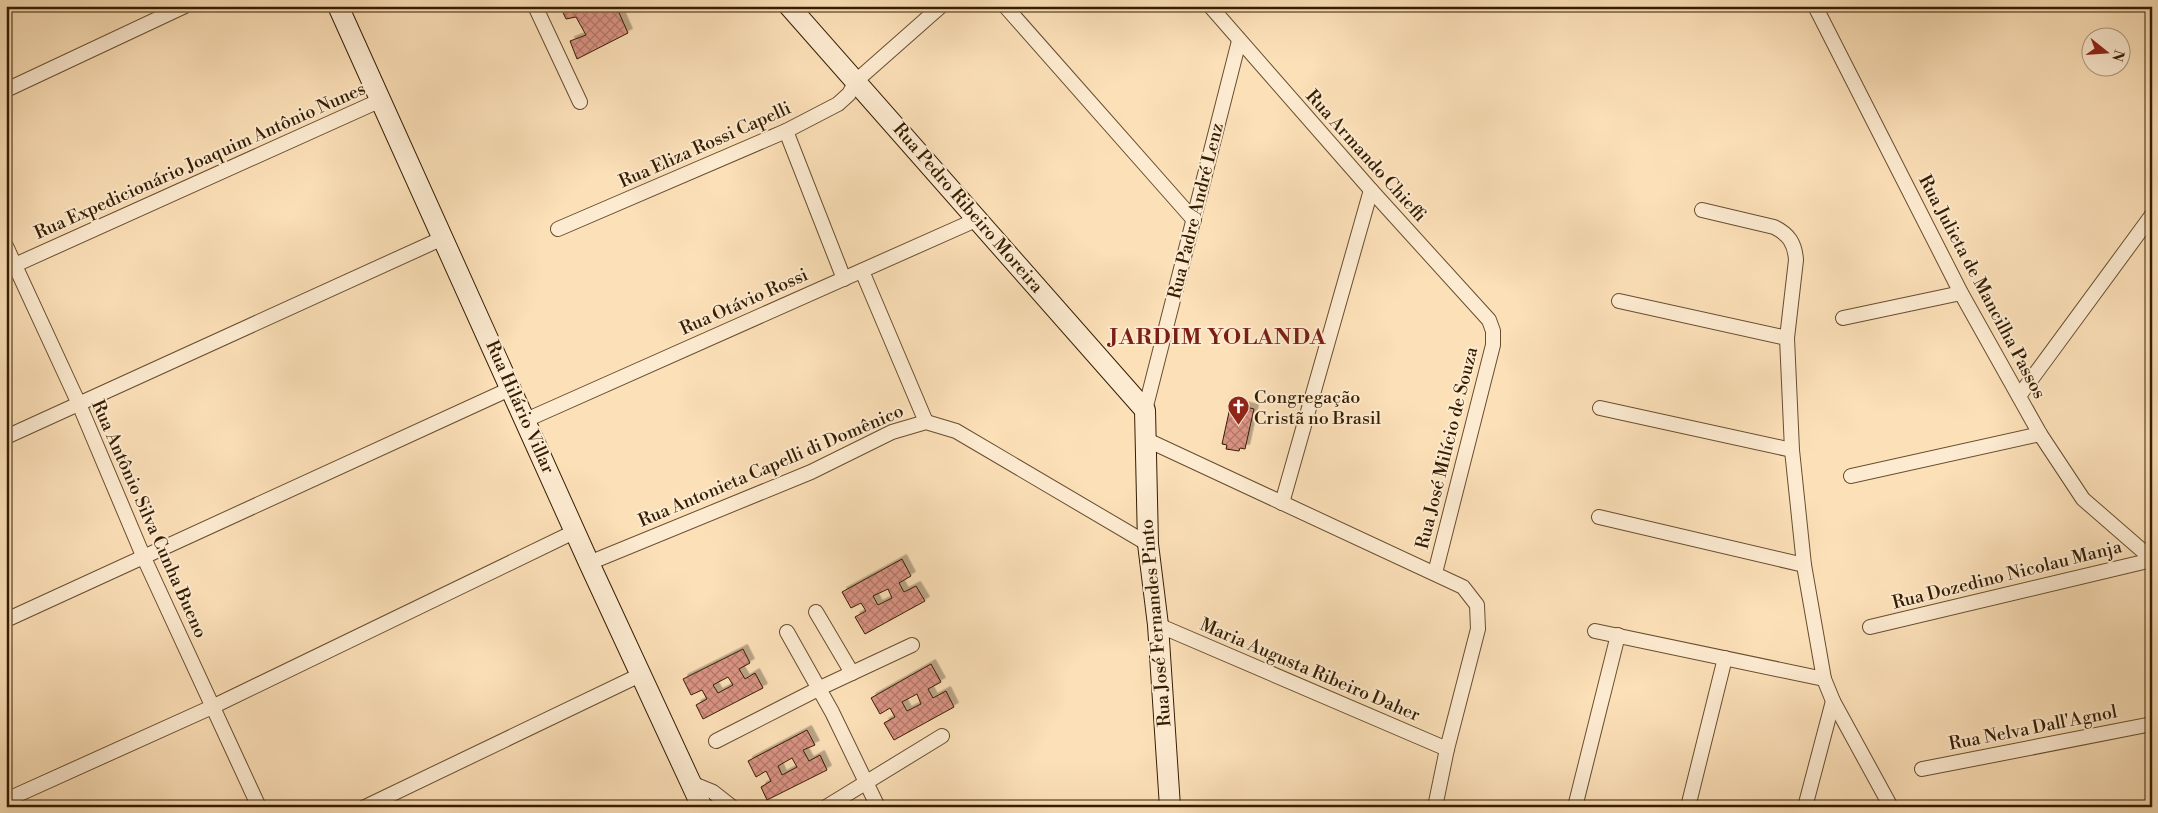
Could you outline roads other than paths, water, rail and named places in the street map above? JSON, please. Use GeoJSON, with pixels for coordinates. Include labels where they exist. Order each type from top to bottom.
{"type":"FeatureCollection","features":[{"type":"Feature","properties":{"kind":"street"},"geometry":{"type":"LineString","coordinates":[[6,90],[185,6]]}},
{"type":"Feature","properties":{"kind":"street","name":"Rua Hilário Villar"},"geometry":{"type":"LineString","coordinates":[[338,6],[576,530],[589,563],[702,807]]}},
{"type":"Feature","properties":{"kind":"street"},"geometry":{"type":"LineString","coordinates":[[535,6],[580,102]]}},
{"type":"Feature","properties":{"kind":"street","name":"Rua Pedro Ribeiro Moreira"},"geometry":{"type":"LineString","coordinates":[[789,6],[1145,410]]}},
{"type":"Feature","properties":{"kind":"street","name":"Rua Eliza Rossi Capelli"},"geometry":{"type":"LineString","coordinates":[[558,229],[786,131],[838,104],[849,94],[856,81],[941,6]]}},
{"type":"Feature","properties":{"kind":"street"},"geometry":{"type":"LineString","coordinates":[[1006,6],[1194,220]]}},
{"type":"Feature","properties":{"kind":"street","name":"Rua Armando Chieffi"},"geometry":{"type":"LineString","coordinates":[[1210,6],[1370,190],[1489,320],[1493,331]]}},
{"type":"Feature","properties":{"kind":"street","name":"Rua Julieta de Mancilha Passos"},"geometry":{"type":"LineString","coordinates":[[1815,6],[1961,293],[2040,434],[2084,498],[2152,559]]}},
{"type":"Feature","properties":{"kind":"street","name":"Rua Padre André Lenz"},"geometry":{"type":"LineString","coordinates":[[1145,439],[1145,410],[1239,41]]}},
{"type":"Feature","properties":{"kind":"street","name":"Rua Expedicionário Joaquim Antônio Nunes"},"geometry":{"type":"LineString","coordinates":[[11,267],[381,100]]}},
{"type":"Feature","properties":{"kind":"street"},"geometry":{"type":"LineString","coordinates":[[786,131],[844,278]]}},
{"type":"Feature","properties":{"kind":"street"},"geometry":{"type":"LineString","coordinates":[[1282,503],[1370,190]]}},
{"type":"Feature","properties":{"kind":"street"},"geometry":{"type":"LineString","coordinates":[[1702,210],[1774,227],[1790,238],[1795,248],[1796,260],[1787,338],[1792,450],[1804,565],[1824,679],[1833,701],[1891,807]]}},
{"type":"Feature","properties":{"kind":"street"},"geometry":{"type":"LineString","coordinates":[[2020,396],[2152,216]]}},
{"type":"Feature","properties":{"kind":"street","name":"Rua Otávio Rossi"},"geometry":{"type":"LineString","coordinates":[[526,420],[978,219]]}},
{"type":"Feature","properties":{"kind":"street"},"geometry":{"type":"LineString","coordinates":[[6,437],[443,238]]}},
{"type":"Feature","properties":{"kind":"street","name":"Rua Antônio Silva Cunha Bueno"},"geometry":{"type":"LineString","coordinates":[[6,246],[11,267],[79,404],[144,558],[259,807]]}},
{"type":"Feature","properties":{"kind":"street"},"geometry":{"type":"LineString","coordinates":[[862,271],[926,422]]}},
{"type":"Feature","properties":{"kind":"street"},"geometry":{"type":"LineString","coordinates":[[1843,318],[1961,293]]}},
{"type":"Feature","properties":{"kind":"street"},"geometry":{"type":"LineString","coordinates":[[1619,301],[1787,338]]}},
{"type":"Feature","properties":{"kind":"street","name":"Rua José Milício de Souza"},"geometry":{"type":"LineString","coordinates":[[1435,573],[1493,345],[1493,331]]}},
{"type":"Feature","properties":{"kind":"street"},"geometry":{"type":"LineString","coordinates":[[6,620],[512,388]]}},
{"type":"Feature","properties":{"kind":"street"},"geometry":{"type":"LineString","coordinates":[[1600,408],[1792,450]]}},
{"type":"Feature","properties":{"kind":"street","name":"Rua Antonieta Capelli di Domênico"},"geometry":{"type":"LineString","coordinates":[[589,563],[811,472],[892,432],[926,422],[956,431],[1148,544]]}},
{"type":"Feature","properties":{"kind":"street"},"geometry":{"type":"LineString","coordinates":[[1851,476],[2040,434]]}},
{"type":"Feature","properties":{"kind":"street"},"geometry":{"type":"LineString","coordinates":[[1145,439],[1463,587],[1477,605],[1478,629],[1447,749],[1435,807]]}},
{"type":"Feature","properties":{"kind":"street","name":"Rua José Fernandes Pinto"},"geometry":{"type":"LineString","coordinates":[[1145,439],[1148,544],[1158,626],[1170,807]]}},
{"type":"Feature","properties":{"kind":"street"},"geometry":{"type":"LineString","coordinates":[[1599,517],[1804,565]]}},
{"type":"Feature","properties":{"kind":"street"},"geometry":{"type":"LineString","coordinates":[[6,800],[212,707],[576,530]]}},
{"type":"Feature","properties":{"kind":"street","name":"Rua Dozedino Nicolau Manja"},"geometry":{"type":"LineString","coordinates":[[1870,627],[2152,559]]}},
{"type":"Feature","properties":{"kind":"street"},"geometry":{"type":"LineString","coordinates":[[816,612],[852,673]]}},
{"type":"Feature","properties":{"kind":"street","name":"Maria Augusta Ribeiro Daher"},"geometry":{"type":"LineString","coordinates":[[1158,626],[1447,749]]}},
{"type":"Feature","properties":{"kind":"street"},"geometry":{"type":"LineString","coordinates":[[1595,631],[1824,679]]}},
{"type":"Feature","properties":{"kind":"street"},"geometry":{"type":"LineString","coordinates":[[787,632],[820,688],[878,807]]}},
{"type":"Feature","properties":{"kind":"street"},"geometry":{"type":"LineString","coordinates":[[1575,807],[1618,635]]}},
{"type":"Feature","properties":{"kind":"street"},"geometry":{"type":"LineString","coordinates":[[716,741],[820,688],[912,645]]}},
{"type":"Feature","properties":{"kind":"street"},"geometry":{"type":"LineString","coordinates":[[1688,807],[1725,658]]}},
{"type":"Feature","properties":{"kind":"street"},"geometry":{"type":"LineString","coordinates":[[365,807],[640,675]]}},
{"type":"Feature","properties":{"kind":"street"},"geometry":{"type":"LineString","coordinates":[[1805,807],[1833,701]]}},
{"type":"Feature","properties":{"kind":"street","name":"Rua Nelva Dall'Agnol"},"geometry":{"type":"LineString","coordinates":[[1922,769],[2152,724]]}},
{"type":"Feature","properties":{"kind":"street"},"geometry":{"type":"LineString","coordinates":[[826,807],[942,736]]}},
{"type":"Feature","properties":{"kind":"street"},"geometry":{"type":"LineString","coordinates":[[691,783],[713,792],[732,807]]}},
{"type":"Feature","properties":{"kind":"place","name":"Congregação Cristã no Brasil"},"geometry":{"type":"Point","coordinates":[1238,426]}},
{"type":"Feature","properties":{"kind":"district","name":"JARDIM YOLANDA"},"geometry":{"type":"Point","coordinates":[1218,337]}}]}
